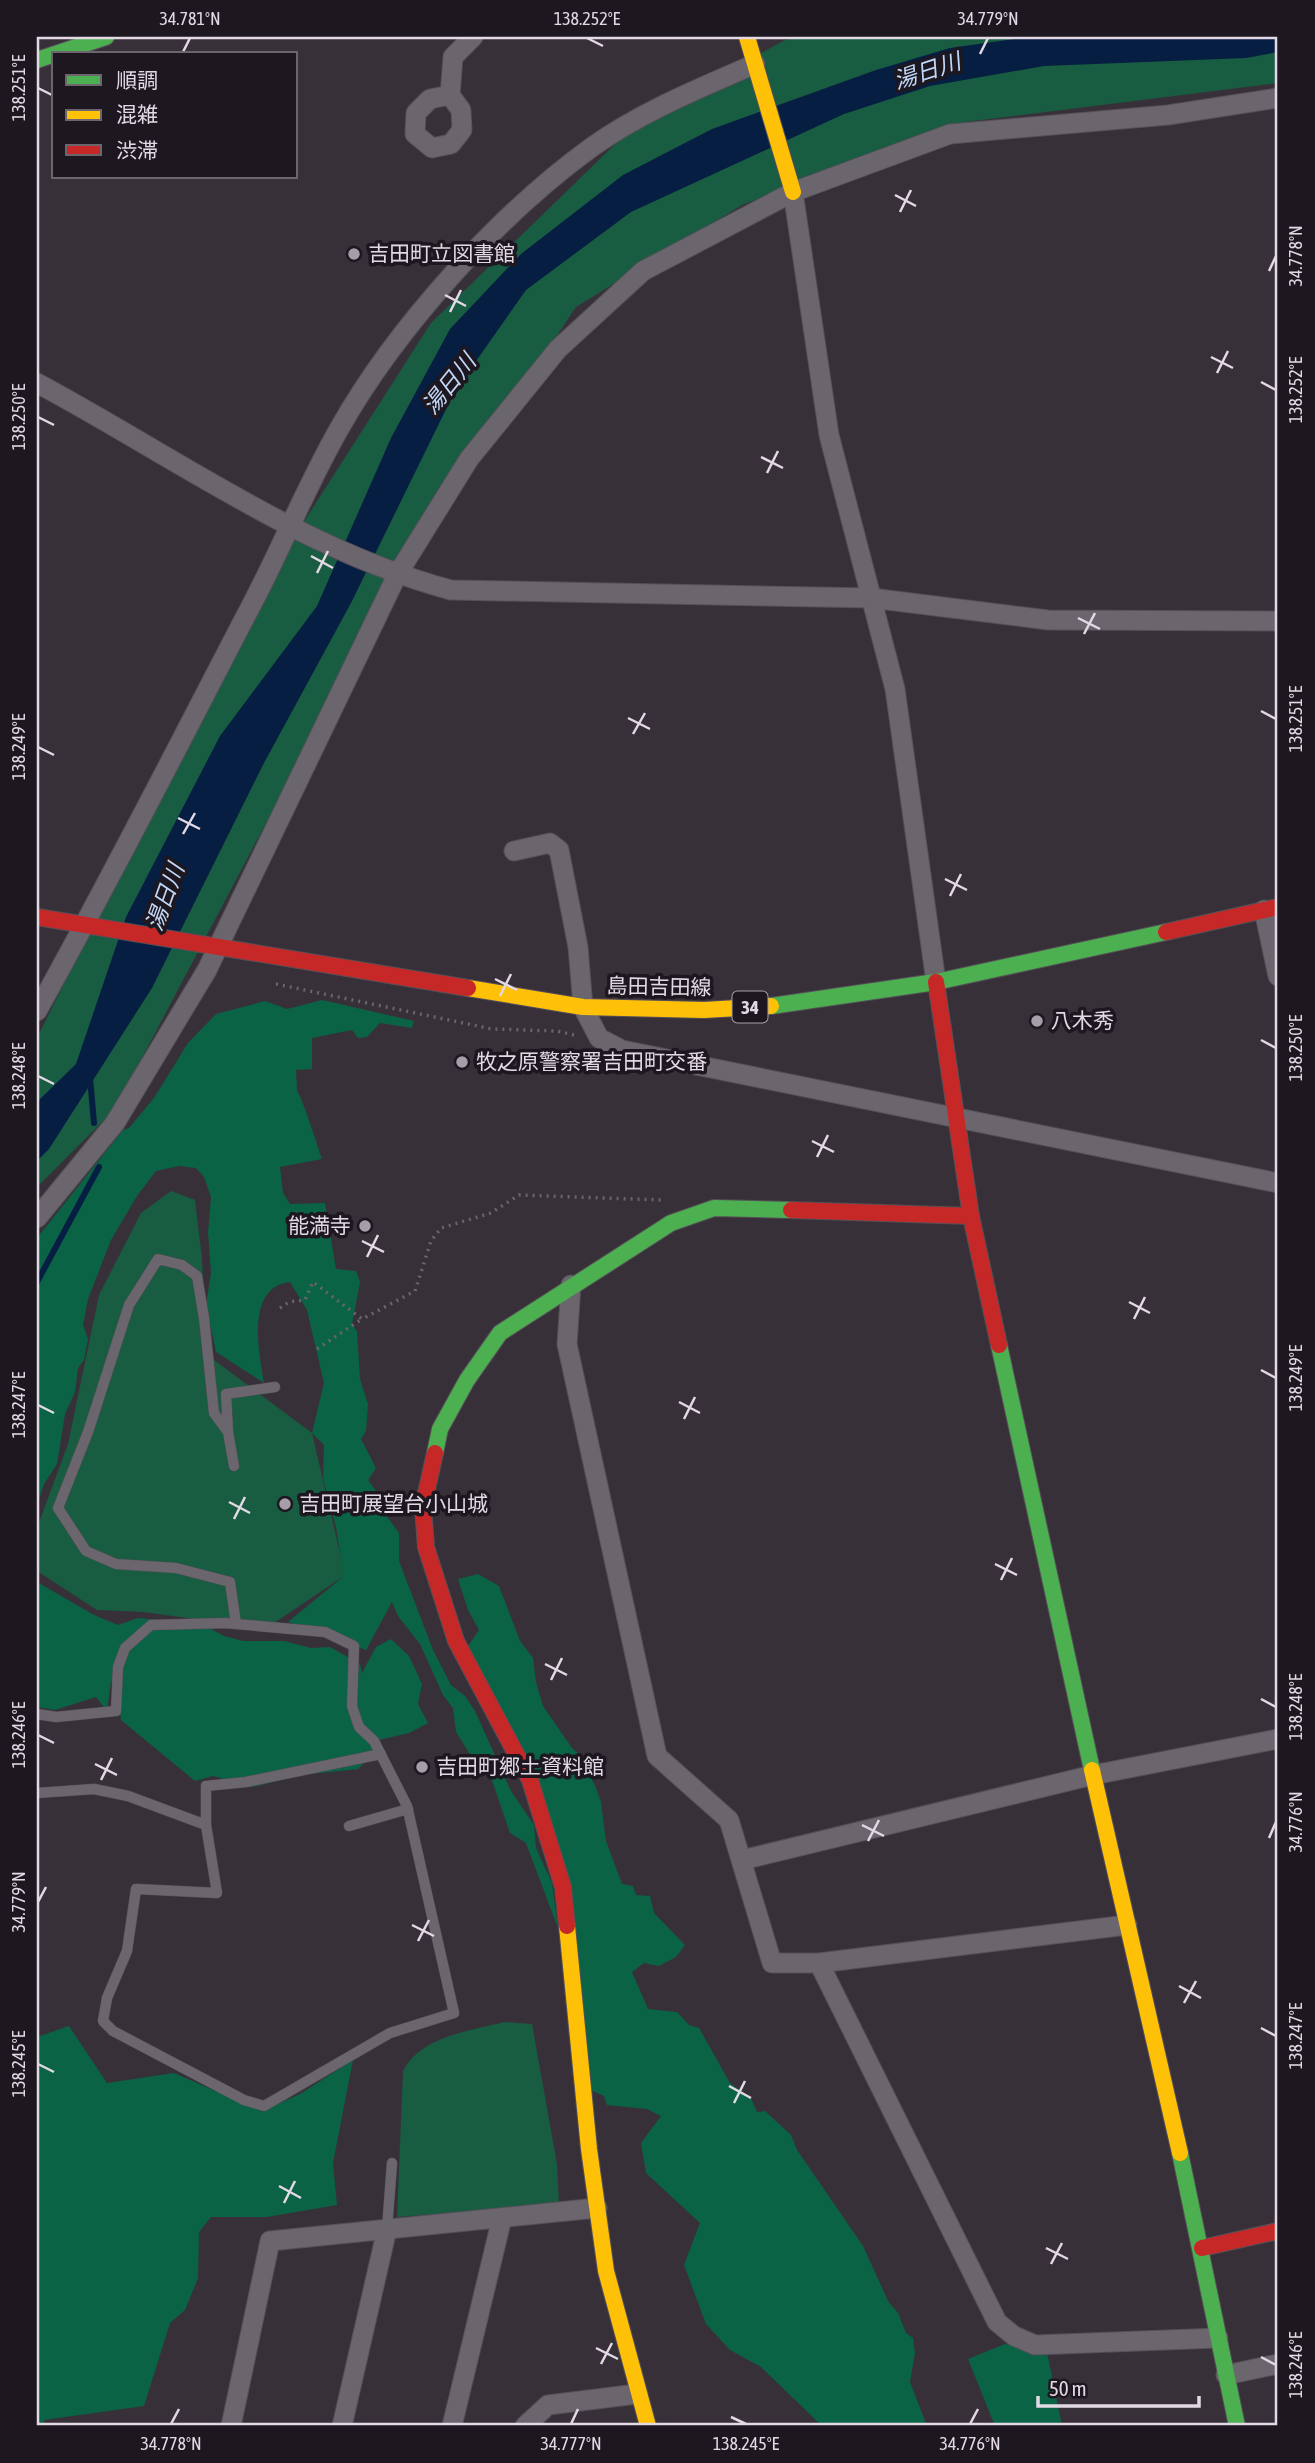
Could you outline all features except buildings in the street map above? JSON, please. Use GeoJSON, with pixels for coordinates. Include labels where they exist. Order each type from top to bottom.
{"type":"FeatureCollection","features":[{"type":"Feature","properties":{"kind":"street"},"geometry":{"type":"LineString","coordinates":[[61,52],[106,37]]}},
{"type":"Feature","properties":{"kind":"street"},"geometry":{"type":"LineString","coordinates":[[450,96],[453,58],[473,37]]}},
{"type":"Feature","properties":{"kind":"street"},"geometry":{"type":"LineString","coordinates":[[747,37],[793,192],[829,435],[895,689],[971,1216],[1093,1775],[1202,2248],[1237,2426]]}},
{"type":"Feature","properties":{"kind":"street"},"geometry":{"type":"LineString","coordinates":[[37,1011],[85,925],[292,527],[340,428],[406,330],[503,222],[592,147],[684,94],[755,64]]}},
{"type":"Feature","properties":{"kind":"street"},"geometry":{"type":"LineString","coordinates":[[37,1218],[115,1123],[217,948],[397,575],[469,459],[558,349],[643,271],[793,192],[950,134],[1168,114],[1278,98]]}},
{"type":"Feature","properties":{"kind":"street"},"geometry":{"type":"LineString","coordinates":[[37,383],[292,527],[397,575],[451,590],[871,598],[1048,620],[1278,621]]}},
{"type":"Feature","properties":{"kind":"street"},"geometry":{"type":"LineString","coordinates":[[514,851],[550,844],[559,850],[578,947],[583,1007],[599,1038],[622,1050],[956,1120],[1278,1183]]}},
{"type":"Feature","properties":{"kind":"street"},"geometry":{"type":"LineString","coordinates":[[1271,909],[1278,976]]}},
{"type":"Feature","properties":{"kind":"street","name":"島田吉田線"},"geometry":{"type":"LineString","coordinates":[[37,917],[583,1007],[717,1009],[795,1004],[936,982],[1271,909]]}},
{"type":"Feature","properties":{"kind":"street"},"geometry":{"type":"LineString","coordinates":[[648,2426],[637,2394],[606,2271],[563,1886],[530,1780],[456,1641],[426,1547],[423,1507],[440,1429],[467,1380],[499,1333],[671,1223],[714,1208],[971,1216]]}},
{"type":"Feature","properties":{"kind":"street"},"geometry":{"type":"LineString","coordinates":[[571,1285],[567,1345],[637,1675],[657,1756],[729,1820],[772,1963],[819,1963],[1127,1925]]}},
{"type":"Feature","properties":{"kind":"street"},"geometry":{"type":"LineString","coordinates":[[742,1860],[1093,1775],[1278,1739]]}},
{"type":"Feature","properties":{"kind":"street"},"geometry":{"type":"LineString","coordinates":[[819,1963],[996,2322],[1014,2336],[1035,2345],[1218,2338]]}},
{"type":"Feature","properties":{"kind":"street"},"geometry":{"type":"LineString","coordinates":[[231,2426],[270,2241],[597,2208]]}},
{"type":"Feature","properties":{"kind":"street"},"geometry":{"type":"LineString","coordinates":[[452,2426],[502,2218]]}},
{"type":"Feature","properties":{"kind":"street"},"geometry":{"type":"LineString","coordinates":[[342,2426],[387,2229]]}},
{"type":"Feature","properties":{"kind":"street"},"geometry":{"type":"LineString","coordinates":[[1202,2248],[1278,2231]]}},
{"type":"Feature","properties":{"kind":"street"},"geometry":{"type":"LineString","coordinates":[[1226,2375],[1278,2364]]}},
{"type":"Feature","properties":{"kind":"street"},"geometry":{"type":"LineString","coordinates":[[525,2426],[548,2405],[637,2394]]}},
{"type":"Feature","properties":{"kind":"lane"},"geometry":{"type":"LineString","coordinates":[[228,1432],[214,1413],[197,1276],[182,1265],[158,1259],[129,1305],[88,1432],[58,1508],[86,1551],[116,1564],[176,1568],[230,1582],[236,1624]]}},
{"type":"Feature","properties":{"kind":"lane"},"geometry":{"type":"LineString","coordinates":[[234,1466],[228,1432],[226,1394],[275,1387]]}},
{"type":"Feature","properties":{"kind":"lane"},"geometry":{"type":"LineString","coordinates":[[37,1714],[56,1717],[116,1711],[118,1667],[125,1648],[151,1625],[236,1624],[325,1632],[354,1646],[352,1706],[359,1727],[374,1741],[381,1754],[408,1809],[454,2013],[390,2033],[264,2106],[244,2100],[113,2031],[103,2021],[107,1998],[127,1951],[136,1889],[217,1893],[206,1825],[206,1786],[246,1782],[381,1754]]}},
{"type":"Feature","properties":{"kind":"lane"},"geometry":{"type":"LineString","coordinates":[[37,1793],[93,1789],[128,1796],[206,1825]]}},
{"type":"Feature","properties":{"kind":"lane"},"geometry":{"type":"LineString","coordinates":[[349,1826],[408,1809]]}},
{"type":"Feature","properties":{"kind":"lane"},"geometry":{"type":"LineString","coordinates":[[387,2229],[392,2163]]}},
{"type":"Feature","properties":{"kind":"path"},"geometry":{"type":"LineString","coordinates":[[317,1349],[362,1319],[415,1291],[431,1241],[441,1228],[491,1213],[519,1195],[670,1200]]}},
{"type":"Feature","properties":{"kind":"path"},"geometry":{"type":"LineString","coordinates":[[280,1308],[289,1302],[305,1300],[313,1282],[362,1319]]}},
{"type":"Feature","properties":{"kind":"green space"},"geometry":{"type":"Polygon","coordinates":[[[801,37],[1278,37],[1278,83],[965,122],[742,205],[576,307],[397,575],[115,1109],[37,1187],[37,1038],[257,595],[431,323],[642,118],[785,40],[801,37]]]}},
{"type":"Feature","properties":{"kind":"green space"},"geometry":{"type":"Polygon","coordinates":[[[322,1000],[414,1021],[412,1028],[380,1023],[367,1037],[358,1038],[352,1030],[312,1038],[312,1069],[296,1070],[297,1091],[322,1159],[280,1167],[283,1193],[290,1204],[325,1203],[336,1269],[356,1271],[360,1282],[352,1324],[357,1331],[360,1379],[368,1404],[366,1431],[361,1439],[376,1468],[368,1480],[385,1503],[385,1514],[399,1533],[399,1561],[433,1650],[451,1685],[465,1696],[475,1711],[511,1791],[534,1825],[536,1848],[552,1883],[558,1928],[526,1843],[510,1833],[488,1769],[479,1758],[469,1753],[456,1732],[453,1708],[443,1695],[420,1644],[398,1616],[392,1602],[366,1650],[288,1622],[344,1576],[336,1527],[323,1478],[324,1445],[312,1433],[324,1383],[307,1310],[290,1282],[276,1287],[266,1296],[261,1308],[258,1339],[264,1383],[216,1352],[206,1305],[211,1273],[208,1232],[211,1197],[204,1177],[196,1168],[179,1166],[156,1171],[137,1196],[111,1240],[88,1299],[83,1325],[88,1339],[84,1360],[78,1368],[75,1392],[65,1414],[57,1464],[44,1484],[37,1505],[37,1238],[123,1130],[129,1128],[154,1098],[188,1043],[216,1014],[265,1001],[287,1009],[322,1000]]]}},
{"type":"Feature","properties":{"kind":"green space"},"geometry":{"type":"Polygon","coordinates":[[[171,1191],[195,1200],[202,1259],[206,1354],[312,1433],[344,1570],[344,1576],[265,1629],[144,1612],[97,1610],[37,1571],[37,1528],[68,1444],[99,1295],[141,1213],[171,1191]]]}},
{"type":"Feature","properties":{"kind":"green space"},"geometry":{"type":"Polygon","coordinates":[[[478,1574],[499,1586],[520,1641],[533,1658],[543,1706],[572,1748],[580,1755],[596,1788],[601,1802],[606,1841],[622,1884],[633,1886],[636,1895],[650,1896],[654,1913],[685,1945],[676,1957],[659,1966],[644,1963],[632,1972],[648,2009],[677,2012],[689,2025],[699,2028],[730,2083],[751,2098],[757,2112],[765,2111],[791,2135],[797,2150],[863,2246],[888,2301],[898,2313],[906,2333],[913,2338],[915,2353],[910,2382],[927,2426],[822,2426],[761,2367],[730,2350],[706,2324],[684,2265],[700,2223],[646,2173],[641,2143],[661,2116],[647,2109],[607,2105],[604,2096],[588,2089],[558,1861],[466,1649],[479,1630],[468,1610],[458,1579],[478,1574]]]}},
{"type":"Feature","properties":{"kind":"green space"},"geometry":{"type":"Polygon","coordinates":[[[37,1582],[94,1615],[118,1625],[138,1618],[202,1624],[224,1636],[243,1641],[284,1641],[311,1648],[330,1647],[360,1664],[362,1673],[376,1647],[391,1639],[409,1656],[422,1684],[418,1704],[428,1723],[409,1733],[374,1741],[378,1758],[367,1760],[358,1769],[302,1775],[253,1787],[213,1776],[195,1781],[121,1720],[116,1683],[111,1681],[107,1711],[96,1697],[55,1710],[37,1707],[37,1582]]]}},
{"type":"Feature","properties":{"kind":"green space"},"geometry":{"type":"Polygon","coordinates":[[[504,2022],[532,2024],[557,2164],[559,2204],[397,2217],[403,2071],[411,2059],[434,2042],[504,2022]]]}},
{"type":"Feature","properties":{"kind":"green space"},"geometry":{"type":"Polygon","coordinates":[[[69,2026],[107,2083],[174,2073],[262,2111],[300,2094],[353,2060],[333,2163],[337,2205],[267,2217],[211,2217],[199,2232],[198,2278],[185,2310],[170,2323],[144,2406],[44,2420],[45,2426],[37,2426],[37,2037],[69,2026]]]}},
{"type":"Feature","properties":{"kind":"green space"},"geometry":{"type":"Polygon","coordinates":[[[1005,2344],[1047,2352],[1062,2426],[995,2426],[968,2359],[1005,2344]]]}},
{"type":"Feature","properties":{"kind":"water","name":"湯日川"},"geometry":{"type":"Polygon","coordinates":[[[1029,37],[1278,37],[1278,52],[1246,58],[1044,66],[930,86],[844,114],[631,212],[526,290],[455,391],[351,603],[264,763],[152,988],[49,1149],[37,1161],[37,1102],[76,1064],[126,917],[220,736],[317,606],[391,438],[450,329],[521,254],[623,175],[712,129],[876,70],[950,48],[1029,37]]]}},
{"type":"Feature","properties":{"kind":"waterway"},"geometry":{"type":"LineString","coordinates":[[90,1078],[94,1123]]}},
{"type":"Feature","properties":{"kind":"waterway"},"geometry":{"type":"LineString","coordinates":[[37,1282],[99,1167]]}},
{"type":"Feature","properties":{"kind":"traffic: fast"},"geometry":{"type":"LineString","coordinates":[[61,52],[106,37]]}},
{"type":"Feature","properties":{"kind":"traffic: fast"},"geometry":{"type":"LineString","coordinates":[[37,60],[52,55]]}},
{"type":"Feature","properties":{"kind":"traffic: fast"},"geometry":{"type":"LineString","coordinates":[[771,1006],[936,982],[1166,932]]}},
{"type":"Feature","properties":{"kind":"traffic: fast"},"geometry":{"type":"LineString","coordinates":[[435,1453],[440,1429],[467,1380],[500,1333],[671,1223],[714,1208],[791,1210]]}},
{"type":"Feature","properties":{"kind":"traffic: fast"},"geometry":{"type":"LineString","coordinates":[[999,1345],[1092,1770]]}},
{"type":"Feature","properties":{"kind":"traffic: fast"},"geometry":{"type":"LineString","coordinates":[[1180,2153],[1237,2426]]}},
{"type":"Feature","properties":{"kind":"traffic: slow"},"geometry":{"type":"LineString","coordinates":[[747,37],[793,192]]}},
{"type":"Feature","properties":{"kind":"traffic: slow"},"geometry":{"type":"LineString","coordinates":[[468,988],[583,1007],[704,1010],[771,1006]]}},
{"type":"Feature","properties":{"kind":"traffic: slow"},"geometry":{"type":"LineString","coordinates":[[1092,1770],[1180,2153]]}},
{"type":"Feature","properties":{"kind":"traffic: slow"},"geometry":{"type":"LineString","coordinates":[[567,1926],[589,2149],[606,2271],[648,2426]]}},
{"type":"Feature","properties":{"kind":"traffic: jam"},"geometry":{"type":"LineString","coordinates":[[1166,932],[1278,907]]}},
{"type":"Feature","properties":{"kind":"traffic: jam"},"geometry":{"type":"LineString","coordinates":[[37,917],[468,988]]}},
{"type":"Feature","properties":{"kind":"traffic: jam"},"geometry":{"type":"LineString","coordinates":[[936,982],[971,1216],[999,1345]]}},
{"type":"Feature","properties":{"kind":"traffic: jam"},"geometry":{"type":"LineString","coordinates":[[791,1210],[971,1216]]}},
{"type":"Feature","properties":{"kind":"traffic: jam"},"geometry":{"type":"LineString","coordinates":[[435,1453],[423,1507],[426,1547],[456,1641],[530,1780],[563,1887],[567,1926]]}},
{"type":"Feature","properties":{"kind":"traffic: jam"},"geometry":{"type":"LineString","coordinates":[[1202,2248],[1278,2231]]}},
{"type":"Feature","properties":{"kind":"place","name":"吉田町立図書館"},"geometry":{"type":"Point","coordinates":[354,254]}},
{"type":"Feature","properties":{"kind":"place","name":"八木秀"},"geometry":{"type":"Point","coordinates":[1037,1021]}},
{"type":"Feature","properties":{"kind":"place","name":"牧之原警察署吉田町交番"},"geometry":{"type":"Point","coordinates":[462,1062]}},
{"type":"Feature","properties":{"kind":"place","name":"能満寺"},"geometry":{"type":"Point","coordinates":[365,1226]}},
{"type":"Feature","properties":{"kind":"place","name":"吉田町展望台小山城"},"geometry":{"type":"Point","coordinates":[285,1504]}},
{"type":"Feature","properties":{"kind":"place","name":"吉田町郷土資料館"},"geometry":{"type":"Point","coordinates":[422,1767]}}]}
